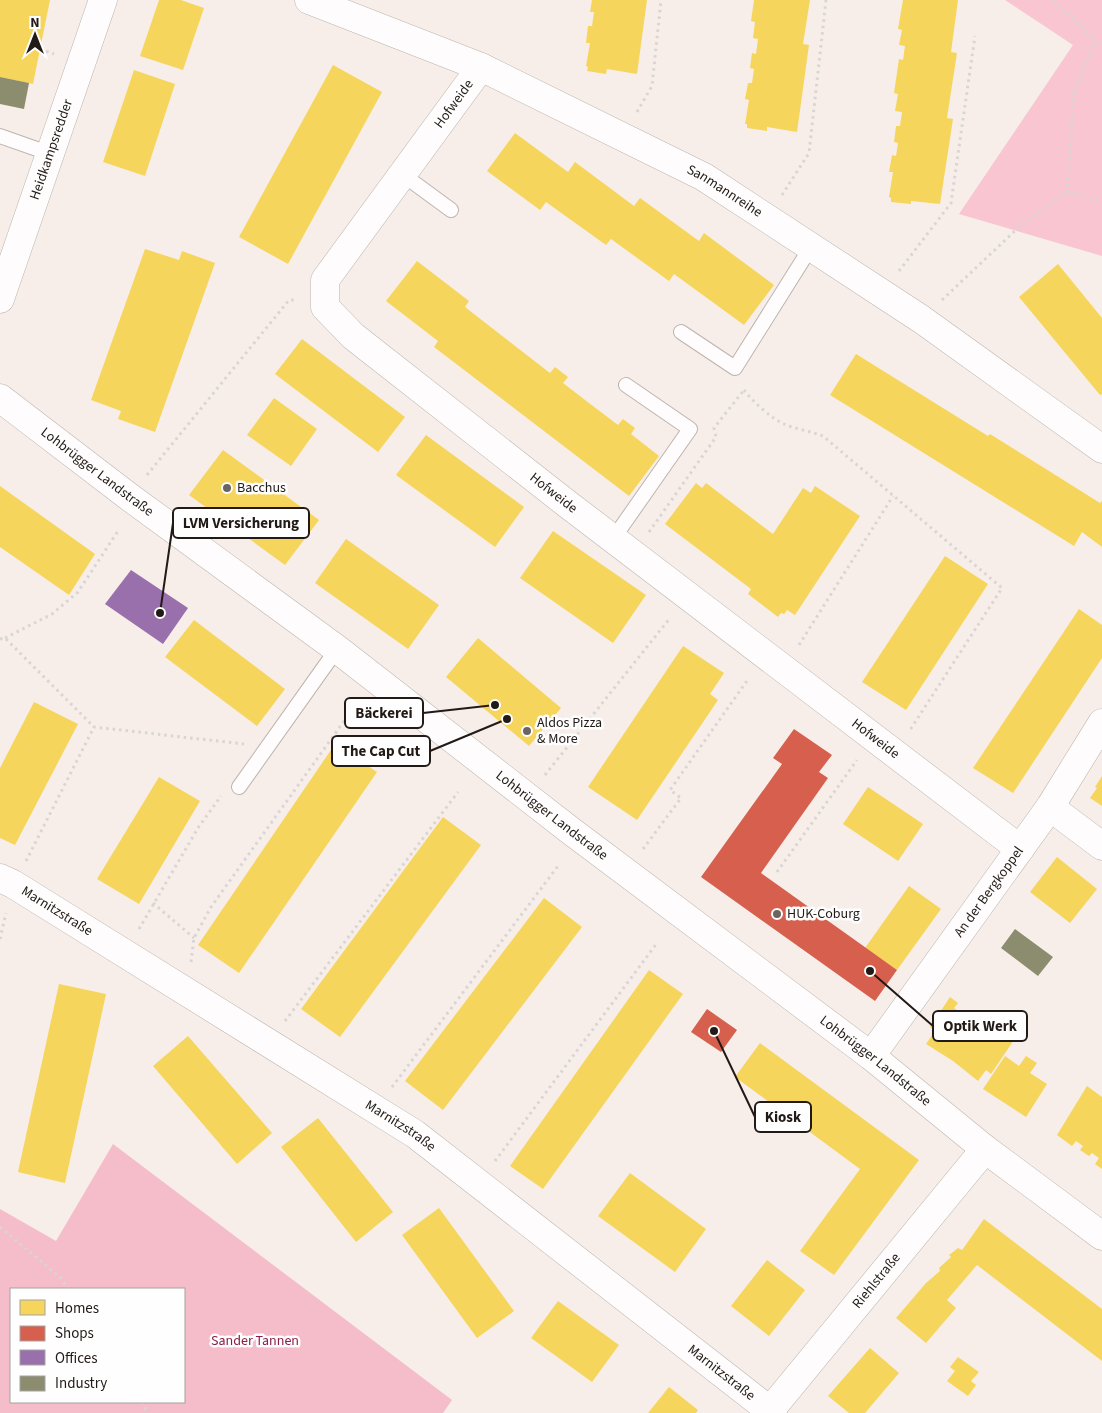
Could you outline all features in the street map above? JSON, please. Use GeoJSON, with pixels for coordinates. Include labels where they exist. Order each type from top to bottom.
{"type":"FeatureCollection","features":[{"type":"Feature","properties":{"kind":"street","name":"Heidkampsredder"},"geometry":{"type":"LineString","coordinates":[[0,300],[103,0]]}},
{"type":"Feature","properties":{"kind":"street","name":"Sanmannreihe"},"geometry":{"type":"LineString","coordinates":[[309,0],[481,67],[704,177],[922,319],[1102,449]]}},
{"type":"Feature","properties":{"kind":"street","name":"Hofweide"},"geometry":{"type":"LineString","coordinates":[[481,67],[325,280],[325,307],[353,336],[688,596],[1020,849]]}},
{"type":"Feature","properties":{"kind":"street","name":"Lohbrügger Landstraße"},"geometry":{"type":"LineString","coordinates":[[0,398],[128,496],[337,649],[625,872],[871,1056],[985,1149],[1102,1236]]}},
{"type":"Feature","properties":{"kind":"street","name":"An der Bergkoppel"},"geometry":{"type":"LineString","coordinates":[[871,1056],[1050,807],[1102,723]]}},
{"type":"Feature","properties":{"kind":"street"},"geometry":{"type":"LineString","coordinates":[[1050,807],[1102,846]]}},
{"type":"Feature","properties":{"kind":"street","name":"Marnitzstraße"},"geometry":{"type":"LineString","coordinates":[[7,881],[415,1134],[771,1412]]}},
{"type":"Feature","properties":{"kind":"street","name":"Riehlstraße"},"geometry":{"type":"LineString","coordinates":[[771,1412],[985,1149]]}},
{"type":"Feature","properties":{"kind":"lane"},"geometry":{"type":"LineString","coordinates":[[0,136],[51,154]]}},
{"type":"Feature","properties":{"kind":"lane"},"geometry":{"type":"LineString","coordinates":[[402,174],[451,210]]}},
{"type":"Feature","properties":{"kind":"lane"},"geometry":{"type":"LineString","coordinates":[[681,332],[734,368],[811,247]]}},
{"type":"Feature","properties":{"kind":"lane"},"geometry":{"type":"LineString","coordinates":[[623,546],[690,429],[626,385]]}},
{"type":"Feature","properties":{"kind":"lane"},"geometry":{"type":"LineString","coordinates":[[239,787],[337,649]]}},
{"type":"Feature","properties":{"kind":"path"},"geometry":{"type":"LineString","coordinates":[[622,136],[652,86],[661,0]]}},
{"type":"Feature","properties":{"kind":"path"},"geometry":{"type":"LineString","coordinates":[[767,218],[809,154],[826,0]]}},
{"type":"Feature","properties":{"kind":"path"},"geometry":{"type":"LineString","coordinates":[[1053,0],[1095,40],[1102,43]]}},
{"type":"Feature","properties":{"kind":"path"},"geometry":{"type":"LineString","coordinates":[[882,293],[951,203],[974,36]]}},
{"type":"Feature","properties":{"kind":"path"},"geometry":{"type":"LineString","coordinates":[[1067,192],[1074,92],[1095,40]]}},
{"type":"Feature","properties":{"kind":"path"},"geometry":{"type":"LineString","coordinates":[[1067,192],[1102,201]]}},
{"type":"Feature","properties":{"kind":"path"},"geometry":{"type":"LineString","coordinates":[[922,319],[1020,226],[1067,192]]}},
{"type":"Feature","properties":{"kind":"path"},"geometry":{"type":"LineString","coordinates":[[128,496],[289,300],[324,300]]}},
{"type":"Feature","properties":{"kind":"path"},"geometry":{"type":"LineString","coordinates":[[623,546],[716,438],[714,428],[744,390],[746,383]]}},
{"type":"Feature","properties":{"kind":"path"},"geometry":{"type":"LineString","coordinates":[[744,390],[752,401],[784,424],[809,430],[823,436],[1002,588],[895,753]]}},
{"type":"Feature","properties":{"kind":"path"},"geometry":{"type":"LineString","coordinates":[[625,872],[681,798],[670,790],[775,662],[892,496]]}},
{"type":"Feature","properties":{"kind":"path"},"geometry":{"type":"LineString","coordinates":[[0,639],[52,614],[78,592],[118,531]]}},
{"type":"Feature","properties":{"kind":"path"},"geometry":{"type":"LineString","coordinates":[[528,798],[688,596]]}},
{"type":"Feature","properties":{"kind":"path"},"geometry":{"type":"LineString","coordinates":[[5,638],[94,727],[266,747]]}},
{"type":"Feature","properties":{"kind":"path"},"geometry":{"type":"LineString","coordinates":[[186,992],[194,938],[216,899],[352,710]]}},
{"type":"Feature","properties":{"kind":"path"},"geometry":{"type":"LineString","coordinates":[[0,939],[7,881],[94,727]]}},
{"type":"Feature","properties":{"kind":"path"},"geometry":{"type":"LineString","coordinates":[[777,872],[873,737]]}},
{"type":"Feature","properties":{"kind":"path"},"geometry":{"type":"LineString","coordinates":[[125,954],[198,828],[224,792],[239,787]]}},
{"type":"Feature","properties":{"kind":"path"},"geometry":{"type":"LineString","coordinates":[[269,1043],[458,792]]}},
{"type":"Feature","properties":{"kind":"path"},"geometry":{"type":"LineString","coordinates":[[375,1109],[558,866]]}},
{"type":"Feature","properties":{"kind":"path"},"geometry":{"type":"LineString","coordinates":[[153,903],[194,938]]}},
{"type":"Feature","properties":{"kind":"path"},"geometry":{"type":"LineString","coordinates":[[478,1184],[657,943]]}},
{"type":"Feature","properties":{"kind":"path"},"geometry":{"type":"LineString","coordinates":[[0,1227],[61,1278],[67,1288]]}},
{"type":"Feature","properties":{"kind":"shaded area"},"geometry":{"type":"Polygon","coordinates":[[[1005,0],[1102,0],[1102,256],[959,214],[1073,45],[1005,0]]]}},
{"type":"Feature","properties":{"kind":"green space","name":"Sander Tannen"},"geometry":{"type":"Polygon","coordinates":[[[113,1144],[452,1400],[443,1413],[0,1413],[0,1209],[56,1241],[113,1144]]]}},
{"type":"Feature","properties":{"kind":"building: Homes"},"geometry":{"type":"Polygon","coordinates":[[[0,0],[50,0],[33,84],[0,77],[0,0]]]}},
{"type":"Feature","properties":{"kind":"building: Homes"},"geometry":{"type":"Polygon","coordinates":[[[159,0],[181,0],[204,8],[183,70],[140,56],[159,0]]]}},
{"type":"Feature","properties":{"kind":"building: Homes"},"geometry":{"type":"Polygon","coordinates":[[[592,0],[647,0],[637,74],[607,69],[606,74],[587,71],[588,67],[586,66],[590,43],[586,43],[588,26],[592,26],[594,12],[590,12],[592,0]]]}},
{"type":"Feature","properties":{"kind":"building: Homes"},"geometry":{"type":"Polygon","coordinates":[[[754,0],[810,0],[803,44],[809,45],[797,132],[767,127],[767,131],[747,128],[747,124],[745,124],[749,100],[745,99],[748,83],[752,83],[754,69],[750,68],[752,53],[756,54],[758,39],[753,38],[755,22],[751,21],[754,0]]]}},
{"type":"Feature","properties":{"kind":"building: Homes"},"geometry":{"type":"Polygon","coordinates":[[[903,0],[958,0],[951,52],[957,53],[947,118],[953,119],[940,204],[911,201],[911,204],[891,202],[889,197],[893,172],[889,172],[892,155],[896,156],[898,143],[894,142],[896,126],[900,126],[902,112],[895,111],[898,94],[894,93],[899,59],[903,60],[905,46],[899,45],[902,30],[898,29],[903,0]]]}},
{"type":"Feature","properties":{"kind":"building: Homes"},"geometry":{"type":"Polygon","coordinates":[[[333,65],[382,92],[288,264],[239,237],[333,65]]]}},
{"type":"Feature","properties":{"kind":"building: Homes"},"geometry":{"type":"Polygon","coordinates":[[[134,70],[175,84],[145,176],[103,162],[134,70]]]}},
{"type":"Feature","properties":{"kind":"building: Homes"},"geometry":{"type":"Polygon","coordinates":[[[515,133],[568,172],[575,162],[634,206],[640,198],[699,241],[704,233],[774,285],[744,325],[674,274],[669,281],[611,239],[606,245],[546,202],[540,210],[487,171],[515,133]]]}},
{"type":"Feature","properties":{"kind":"building: Homes"},"geometry":{"type":"Polygon","coordinates":[[[145,249],[179,260],[182,251],[215,263],[155,432],[118,419],[121,411],[91,400],[145,249]]]}},
{"type":"Feature","properties":{"kind":"building: Homes"},"geometry":{"type":"Polygon","coordinates":[[[417,261],[469,301],[465,307],[550,373],[555,367],[568,377],[563,383],[589,403],[618,425],[623,419],[635,428],[631,434],[659,456],[629,496],[434,347],[438,341],[386,301],[417,261]]]}},
{"type":"Feature","properties":{"kind":"building: Homes"},"geometry":{"type":"Polygon","coordinates":[[[1058,264],[1102,318],[1102,394],[1100,395],[1019,297],[1058,264]]]}},
{"type":"Feature","properties":{"kind":"building: Homes"},"geometry":{"type":"Polygon","coordinates":[[[302,339],[405,417],[378,452],[275,374],[302,339]]]}},
{"type":"Feature","properties":{"kind":"building: Homes"},"geometry":{"type":"Polygon","coordinates":[[[856,354],[988,436],[990,434],[1100,503],[1102,501],[1102,547],[1082,532],[1074,546],[830,395],[856,354]]]}},
{"type":"Feature","properties":{"kind":"building: Homes"},"geometry":{"type":"Polygon","coordinates":[[[274,398],[317,429],[291,466],[247,435],[274,398]]]}},
{"type":"Feature","properties":{"kind":"building: Homes"},"geometry":{"type":"Polygon","coordinates":[[[426,435],[524,507],[495,547],[396,475],[426,435]]]}},
{"type":"Feature","properties":{"kind":"building: Homes"},"geometry":{"type":"Polygon","coordinates":[[[223,450],[319,520],[285,565],[189,495],[223,450]]]}},
{"type":"Feature","properties":{"kind":"building: Homes"},"geometry":{"type":"Polygon","coordinates":[[[696,483],[702,488],[706,483],[773,534],[803,488],[811,493],[815,486],[860,516],[795,615],[787,610],[778,617],[748,594],[751,589],[665,524],[696,483]]]}},
{"type":"Feature","properties":{"kind":"building: Homes"},"geometry":{"type":"Polygon","coordinates":[[[0,486],[95,554],[69,595],[0,547],[0,486]]]}},
{"type":"Feature","properties":{"kind":"building: Homes"},"geometry":{"type":"Polygon","coordinates":[[[553,531],[646,595],[613,643],[520,578],[553,531]]]}},
{"type":"Feature","properties":{"kind":"building: Homes"},"geometry":{"type":"Polygon","coordinates":[[[346,539],[439,605],[408,649],[315,583],[346,539]]]}},
{"type":"Feature","properties":{"kind":"building: Homes"},"geometry":{"type":"Polygon","coordinates":[[[945,556],[988,584],[906,710],[862,682],[945,556]]]}},
{"type":"Feature","properties":{"kind":"building: Homes"},"geometry":{"type":"Polygon","coordinates":[[[1079,609],[1102,625],[1102,658],[1013,793],[973,768],[1079,609]]]}},
{"type":"Feature","properties":{"kind":"building: Homes"},"geometry":{"type":"Polygon","coordinates":[[[194,620],[285,689],[257,726],[165,657],[194,620]]]}},
{"type":"Feature","properties":{"kind":"building: Homes"},"geometry":{"type":"Polygon","coordinates":[[[478,638],[561,708],[529,746],[446,677],[478,638]]]}},
{"type":"Feature","properties":{"kind":"building: Homes"},"geometry":{"type":"Polygon","coordinates":[[[683,646],[724,673],[710,694],[718,700],[637,820],[588,787],[683,646]]]}},
{"type":"Feature","properties":{"kind":"building: Homes"},"geometry":{"type":"Polygon","coordinates":[[[34,702],[78,724],[15,845],[0,838],[0,768],[34,702]]]}},
{"type":"Feature","properties":{"kind":"building: Homes"},"geometry":{"type":"Polygon","coordinates":[[[335,744],[377,772],[239,973],[198,945],[335,744]]]}},
{"type":"Feature","properties":{"kind":"building: Homes"},"geometry":{"type":"Polygon","coordinates":[[[1102,776],[1102,806],[1090,798],[1102,776]]]}},
{"type":"Feature","properties":{"kind":"building: Homes"},"geometry":{"type":"Polygon","coordinates":[[[159,777],[200,801],[139,904],[97,879],[159,777]]]}},
{"type":"Feature","properties":{"kind":"building: Homes"},"geometry":{"type":"Polygon","coordinates":[[[868,787],[923,824],[898,861],[843,824],[868,787]]]}},
{"type":"Feature","properties":{"kind":"building: Homes"},"geometry":{"type":"Polygon","coordinates":[[[443,817],[481,845],[340,1037],[301,1009],[443,817]]]}},
{"type":"Feature","properties":{"kind":"building: Homes"},"geometry":{"type":"Polygon","coordinates":[[[1057,857],[1097,889],[1070,923],[1030,892],[1057,857]]]}},
{"type":"Feature","properties":{"kind":"building: Homes"},"geometry":{"type":"Polygon","coordinates":[[[909,886],[941,909],[897,970],[865,948],[909,886]]]}},
{"type":"Feature","properties":{"kind":"building: Homes"},"geometry":{"type":"Polygon","coordinates":[[[544,898],[582,927],[443,1110],[405,1081],[544,898]]]}},
{"type":"Feature","properties":{"kind":"building: Homes"},"geometry":{"type":"Polygon","coordinates":[[[649,970],[683,994],[543,1189],[510,1166],[649,970]]]}},
{"type":"Feature","properties":{"kind":"building: Homes"},"geometry":{"type":"Polygon","coordinates":[[[59,984],[106,994],[65,1183],[18,1172],[59,984]]]}},
{"type":"Feature","properties":{"kind":"building: Homes"},"geometry":{"type":"Polygon","coordinates":[[[950,997],[958,1003],[954,1008],[1000,1041],[1013,1022],[1022,1028],[991,1074],[986,1070],[978,1081],[953,1061],[926,1044],[935,1031],[930,1027],[950,997]]]}},
{"type":"Feature","properties":{"kind":"building: Homes"},"geometry":{"type":"Polygon","coordinates":[[[188,1036],[272,1133],[237,1164],[153,1066],[188,1036]]]}},
{"type":"Feature","properties":{"kind":"building: Homes"},"geometry":{"type":"Polygon","coordinates":[[[760,1043],[919,1160],[834,1275],[800,1251],[860,1169],[735,1077],[760,1043]]]}},
{"type":"Feature","properties":{"kind":"building: Homes"},"geometry":{"type":"Polygon","coordinates":[[[1005,1056],[1019,1066],[1026,1056],[1037,1063],[1030,1073],[1047,1084],[1026,1117],[983,1089],[1005,1056]]]}},
{"type":"Feature","properties":{"kind":"building: Homes"},"geometry":{"type":"Polygon","coordinates":[[[1087,1086],[1102,1097],[1102,1169],[1095,1164],[1099,1158],[1092,1153],[1089,1156],[1080,1150],[1083,1146],[1076,1141],[1072,1146],[1057,1135],[1087,1086]]]}},
{"type":"Feature","properties":{"kind":"building: Homes"},"geometry":{"type":"Polygon","coordinates":[[[318,1118],[393,1212],[356,1242],[281,1147],[318,1118]]]}},
{"type":"Feature","properties":{"kind":"building: Homes"},"geometry":{"type":"Polygon","coordinates":[[[630,1173],[706,1229],[675,1272],[598,1216],[630,1173]]]}},
{"type":"Feature","properties":{"kind":"building: Homes"},"geometry":{"type":"Polygon","coordinates":[[[439,1208],[514,1311],[477,1338],[402,1235],[439,1208]]]}},
{"type":"Feature","properties":{"kind":"building: Homes"},"geometry":{"type":"Polygon","coordinates":[[[984,1219],[1102,1309],[1102,1361],[977,1265],[947,1300],[956,1308],[926,1343],[896,1318],[926,1283],[940,1271],[939,1268],[951,1257],[949,1255],[958,1248],[962,1250],[984,1219]]]}},
{"type":"Feature","properties":{"kind":"building: Homes"},"geometry":{"type":"Polygon","coordinates":[[[767,1260],[805,1290],[769,1336],[731,1306],[767,1260]]]}},
{"type":"Feature","properties":{"kind":"building: Homes"},"geometry":{"type":"Polygon","coordinates":[[[558,1301],[619,1345],[592,1382],[531,1338],[558,1301]]]}},
{"type":"Feature","properties":{"kind":"building: Homes"},"geometry":{"type":"Polygon","coordinates":[[[870,1348],[899,1373],[865,1413],[849,1413],[828,1396],[870,1348]]]}},
{"type":"Feature","properties":{"kind":"building: Homes"},"geometry":{"type":"Polygon","coordinates":[[[958,1357],[979,1372],[971,1381],[976,1385],[968,1396],[947,1381],[955,1371],[950,1367],[958,1357]]]}},
{"type":"Feature","properties":{"kind":"building: Homes"},"geometry":{"type":"Polygon","coordinates":[[[669,1387],[698,1410],[696,1413],[648,1413],[669,1387]]]}},
{"type":"Feature","properties":{"kind":"building: Shops"},"geometry":{"type":"Polygon","coordinates":[[[794,729],[832,755],[819,772],[828,778],[761,873],[897,970],[875,1001],[701,877],[782,764],[773,758],[794,729]]]}},
{"type":"Feature","properties":{"kind":"building: Shops"},"geometry":{"type":"Polygon","coordinates":[[[707,1009],[737,1030],[721,1052],[691,1032],[707,1009]]]}},
{"type":"Feature","properties":{"kind":"building: Offices"},"geometry":{"type":"Polygon","coordinates":[[[131,570],[188,608],[163,644],[105,604],[131,570]]]}},
{"type":"Feature","properties":{"kind":"building: Industry"},"geometry":{"type":"Polygon","coordinates":[[[0,77],[29,83],[24,109],[0,104],[0,77]]]}},
{"type":"Feature","properties":{"kind":"building: Industry"},"geometry":{"type":"Polygon","coordinates":[[[1015,929],[1053,957],[1038,976],[1001,948],[1015,929]]]}},
{"type":"Feature","properties":{"kind":"place","name":"Bacchus"},"geometry":{"type":"Point","coordinates":[227,488]}},
{"type":"Feature","properties":{"kind":"place","name":"LVM Versicherung"},"geometry":{"type":"Point","coordinates":[160,613]}},
{"type":"Feature","properties":{"kind":"place","name":"Bäckerei"},"geometry":{"type":"Point","coordinates":[495,705]}},
{"type":"Feature","properties":{"kind":"place","name":"The Cap Cut"},"geometry":{"type":"Point","coordinates":[507,719]}},
{"type":"Feature","properties":{"kind":"place","name":"Aldos Pizza & More"},"geometry":{"type":"Point","coordinates":[527,731]}},
{"type":"Feature","properties":{"kind":"place","name":"HUK-Coburg"},"geometry":{"type":"Point","coordinates":[777,914]}},
{"type":"Feature","properties":{"kind":"place","name":"Optik Werk"},"geometry":{"type":"Point","coordinates":[870,971]}},
{"type":"Feature","properties":{"kind":"place","name":"Kiosk"},"geometry":{"type":"Point","coordinates":[714,1031]}}]}
